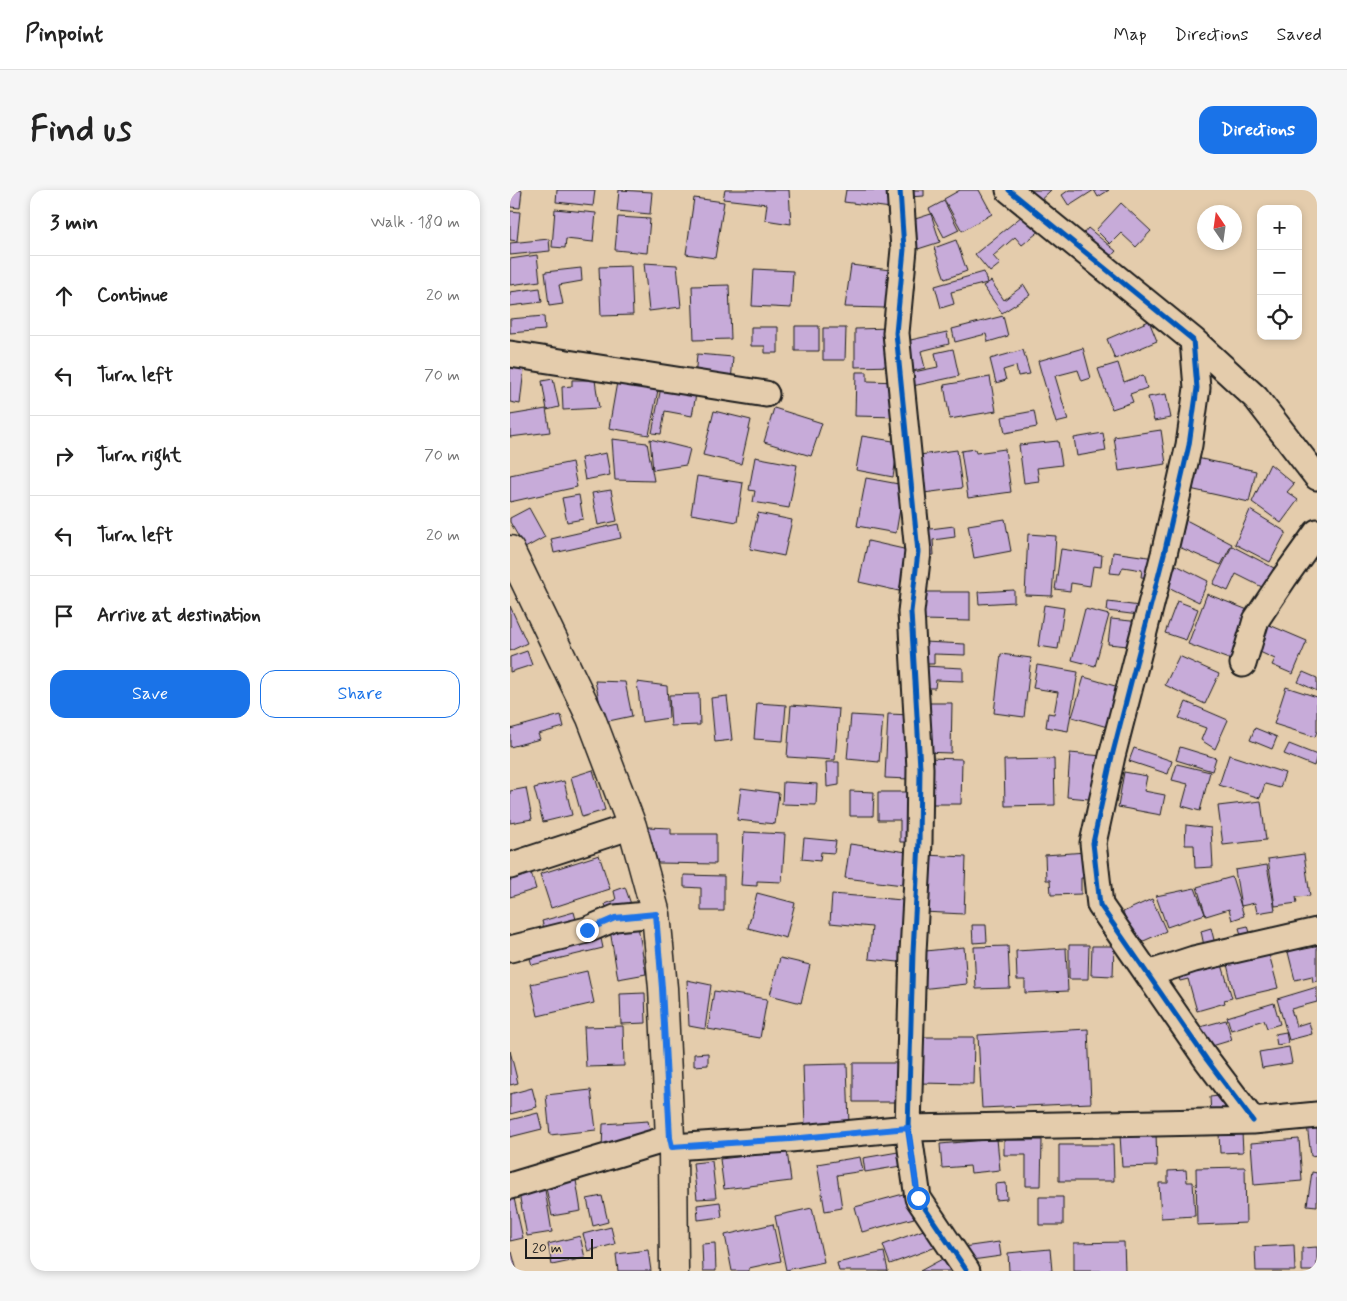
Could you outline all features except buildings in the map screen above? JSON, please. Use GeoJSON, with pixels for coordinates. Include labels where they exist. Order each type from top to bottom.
{"type":"FeatureCollection","features":[{"type":"Feature","properties":{"kind":"main road"},"geometry":{"type":"LineString","coordinates":[[510,550],[591,718],[632,826],[656,914],[671,1142],[674,1271]]}},
{"type":"Feature","properties":{"kind":"street"},"geometry":{"type":"LineString","coordinates":[[900,190],[904,249],[896,333],[918,552],[911,612],[920,768],[908,1128],[918,1198],[967,1271]]}},
{"type":"Feature","properties":{"kind":"street"},"geometry":{"type":"LineString","coordinates":[[1009,190],[1193,340],[1256,398],[1317,477]]}},
{"type":"Feature","properties":{"kind":"street"},"geometry":{"type":"LineString","coordinates":[[1193,340],[1197,388],[1189,445],[1164,554],[1112,756],[1093,843],[1100,905],[1207,1060],[1253,1121]]}},
{"type":"Feature","properties":{"kind":"street"},"geometry":{"type":"LineString","coordinates":[[510,354],[766,394]]}},
{"type":"Feature","properties":{"kind":"street"},"geometry":{"type":"LineString","coordinates":[[1243,664],[1256,620],[1317,532]]}},
{"type":"Feature","properties":{"kind":"street"},"geometry":{"type":"LineString","coordinates":[[510,866],[632,826]]}},
{"type":"Feature","properties":{"kind":"street"},"geometry":{"type":"LineString","coordinates":[[510,949],[587,930],[615,918],[656,914]]}},
{"type":"Feature","properties":{"kind":"street"},"geometry":{"type":"LineString","coordinates":[[1148,974],[1194,959],[1317,932]]}},
{"type":"Feature","properties":{"kind":"street"},"geometry":{"type":"LineString","coordinates":[[510,1186],[671,1142],[790,1139],[908,1128],[1253,1121],[1317,1115]]}},
{"type":"Feature","properties":{"kind":"cycle path"},"geometry":{"type":"LineString","coordinates":[[900,190],[904,249],[896,333],[918,552],[911,612],[920,768],[908,1128],[918,1198],[967,1271]]}},
{"type":"Feature","properties":{"kind":"cycle path"},"geometry":{"type":"LineString","coordinates":[[1009,190],[1193,340],[1197,388],[1189,445],[1164,554],[1112,756],[1093,843],[1100,905],[1207,1060],[1253,1121]]}},
{"type":"Feature","properties":{"kind":"route"},"geometry":{"type":"LineString","coordinates":[[587,930],[615,918],[656,914],[672,1147],[908,1128],[918,1198]]}}]}
